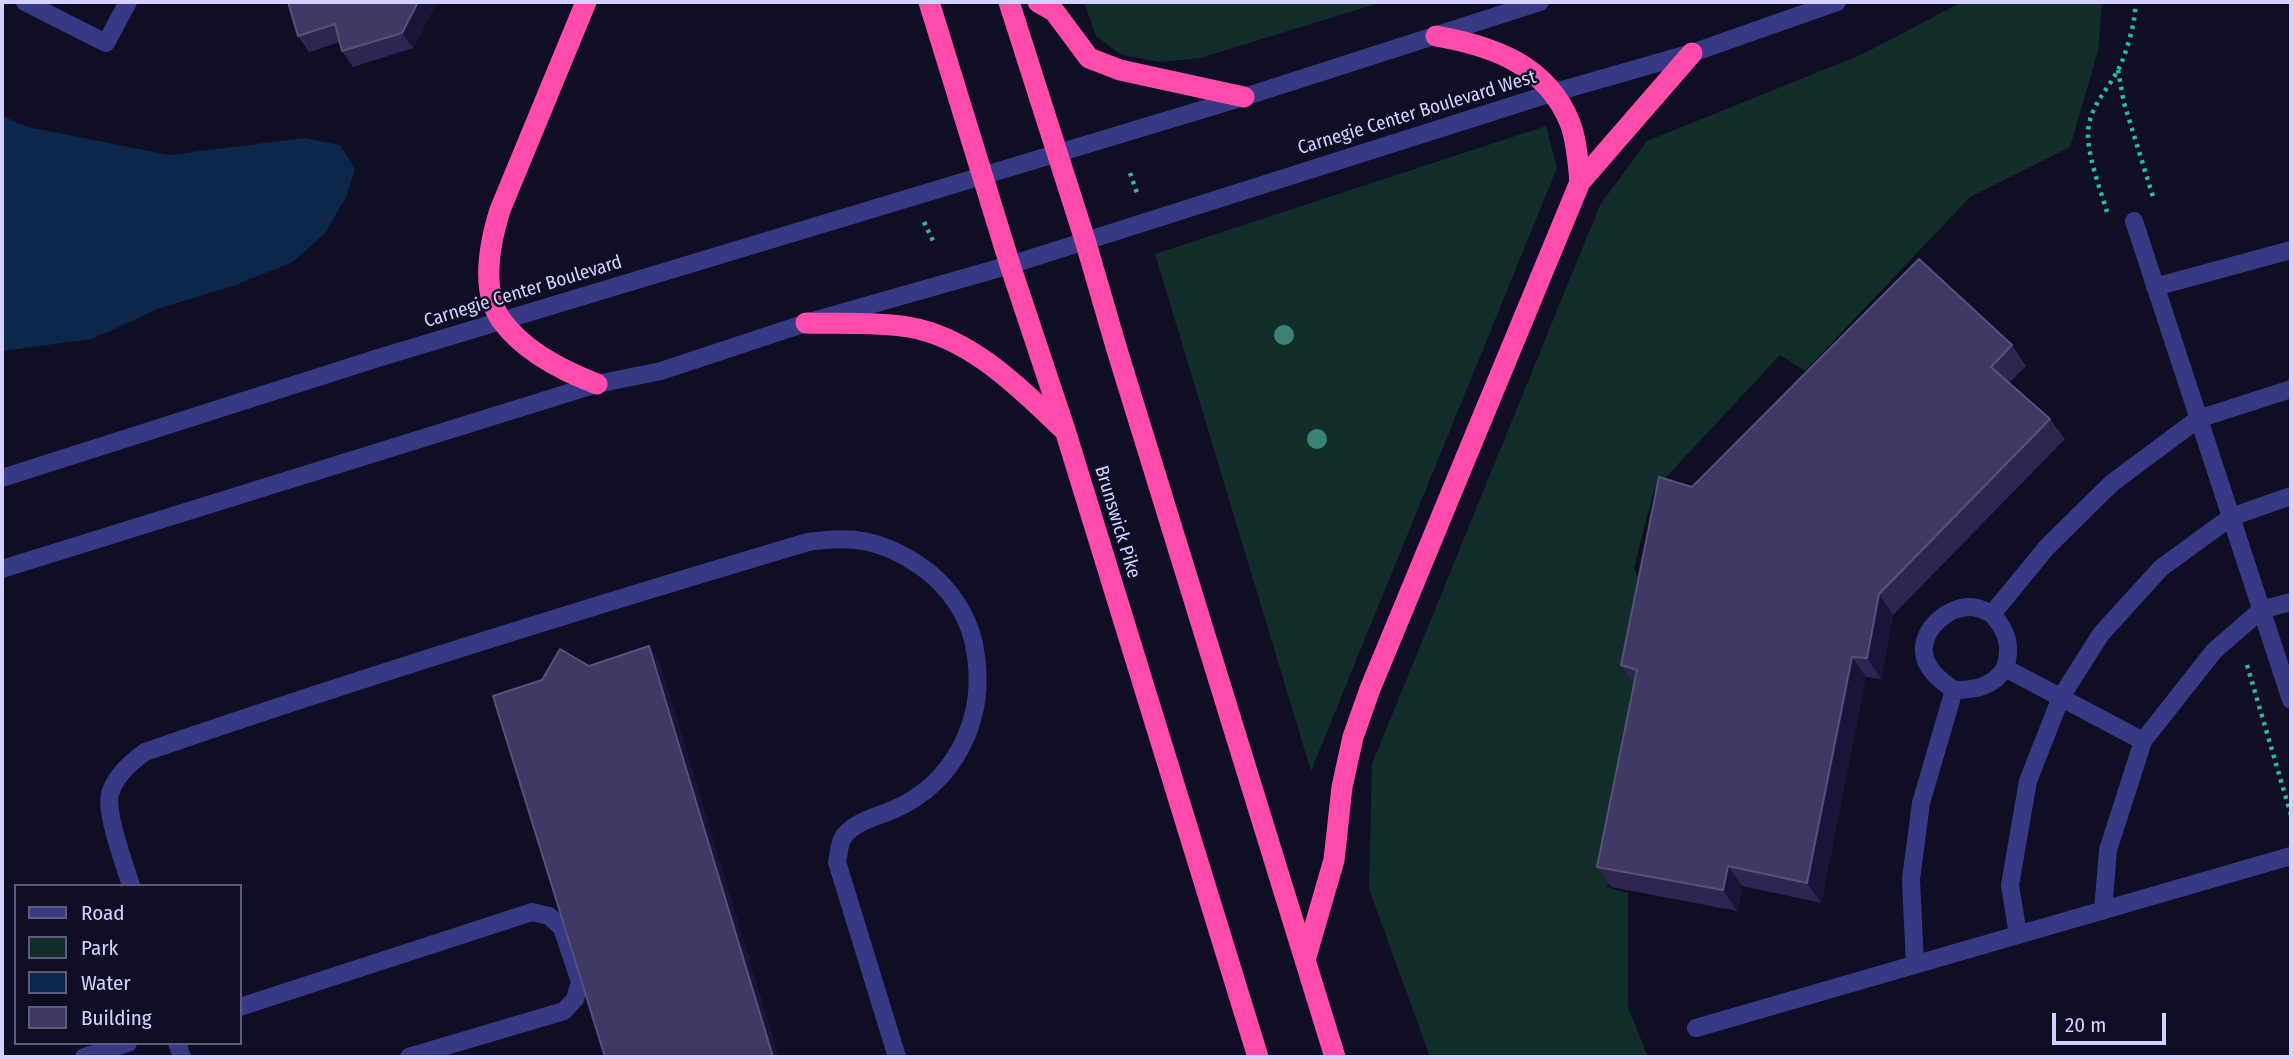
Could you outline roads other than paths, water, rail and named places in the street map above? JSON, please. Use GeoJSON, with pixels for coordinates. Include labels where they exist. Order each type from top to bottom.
{"type":"FeatureCollection","features":[{"type":"Feature","properties":{"kind":"highway"},"geometry":{"type":"LineString","coordinates":[[586,2],[500,210],[491,239],[489,272],[492,296],[501,320],[535,353],[572,375],[597,384]]}},
{"type":"Feature","properties":{"kind":"highway","name":"Brunswick Pike"},"geometry":{"type":"LineString","coordinates":[[929,2],[1010,265],[1065,430],[1258,1057]]}},
{"type":"Feature","properties":{"kind":"highway"},"geometry":{"type":"LineString","coordinates":[[1009,2],[1086,240],[1121,364],[1335,1057]]}},
{"type":"Feature","properties":{"kind":"highway"},"geometry":{"type":"LineString","coordinates":[[1038,2],[1054,11],[1088,58],[1120,70],[1244,97]]}},
{"type":"Feature","properties":{"kind":"highway"},"geometry":{"type":"LineString","coordinates":[[1436,36],[1474,42],[1515,59],[1535,74],[1552,93],[1572,126],[1580,182]]}},
{"type":"Feature","properties":{"kind":"highway"},"geometry":{"type":"LineString","coordinates":[[1305,960],[1334,860],[1342,787],[1350,750],[1370,689],[1580,182],[1692,53]]}},
{"type":"Feature","properties":{"kind":"highway"},"geometry":{"type":"LineString","coordinates":[[806,323],[909,327],[949,340],[1012,381],[1065,430]]}},
{"type":"Feature","properties":{"kind":"street"},"geometry":{"type":"LineString","coordinates":[[24,2],[106,43],[128,2]]}},
{"type":"Feature","properties":{"kind":"street"},"geometry":{"type":"LineString","coordinates":[[1058,153],[1244,97],[1540,2]]}},
{"type":"Feature","properties":{"kind":"street","name":"Carnegie Center Boulevard West"},"geometry":{"type":"LineString","coordinates":[[1010,265],[1552,93],[1692,53],[1837,2]]}},
{"type":"Feature","properties":{"kind":"street","name":"Carnegie Center Boulevard"},"geometry":{"type":"LineString","coordinates":[[2,478],[501,320],[1058,153]]}},
{"type":"Feature","properties":{"kind":"street"},"geometry":{"type":"LineString","coordinates":[[2133,221],[2291,700]]}},
{"type":"Feature","properties":{"kind":"street"},"geometry":{"type":"LineString","coordinates":[[2155,287],[2291,250]]}},
{"type":"Feature","properties":{"kind":"street"},"geometry":{"type":"LineString","coordinates":[[2,569],[597,384],[662,371],[806,323],[1010,265]]}},
{"type":"Feature","properties":{"kind":"street"},"geometry":{"type":"LineString","coordinates":[[1992,614],[2047,547],[2112,483],[2198,419],[2291,389]]}},
{"type":"Feature","properties":{"kind":"street"},"geometry":{"type":"LineString","coordinates":[[2018,935],[2010,885],[2028,781],[2061,697],[2101,634],[2161,568],[2231,517],[2291,496]]}},
{"type":"Feature","properties":{"kind":"street"},"geometry":{"type":"LineString","coordinates":[[130,884],[110,812],[110,795],[131,763],[145,752],[366,677],[668,584],[808,542],[857,538],[886,546],[908,557],[930,573],[949,592],[964,614],[974,641],[978,671],[978,703],[967,737],[950,766],[927,790],[897,808],[859,822],[842,838],[837,862],[897,1057]]}},
{"type":"Feature","properties":{"kind":"street"},"geometry":{"type":"LineString","coordinates":[[2103,911],[2108,850],[2143,741],[2214,651],[2261,610],[2291,602]]}},
{"type":"Feature","properties":{"kind":"street"},"geometry":{"type":"LineString","coordinates":[[1972,607],[1992,614],[2006,630],[2009,656],[2005,668],[1998,678],[1983,687],[1954,690],[1939,680],[1928,665],[1924,651],[1928,634],[1937,620],[1955,609],[1972,607]]}},
{"type":"Feature","properties":{"kind":"street"},"geometry":{"type":"LineString","coordinates":[[2005,668],[2143,741]]}},
{"type":"Feature","properties":{"kind":"street"},"geometry":{"type":"LineString","coordinates":[[1915,965],[1911,879],[1921,803],[1954,690]]}},
{"type":"Feature","properties":{"kind":"street"},"geometry":{"type":"LineString","coordinates":[[1696,1028],[2291,856]]}},
{"type":"Feature","properties":{"kind":"street"},"geometry":{"type":"LineString","coordinates":[[242,1006],[532,912],[549,916],[562,928],[580,982],[575,999],[564,1011],[409,1057]]}},
{"type":"Feature","properties":{"kind":"street"},"geometry":{"type":"LineString","coordinates":[[84,1057],[122,1045]]}},
{"type":"Feature","properties":{"kind":"water"},"geometry":{"type":"Polygon","coordinates":[[[2,116],[28,127],[169,155],[304,138],[340,145],[355,169],[346,197],[325,233],[293,262],[233,286],[160,308],[92,339],[2,351],[2,116]]]}}]}
